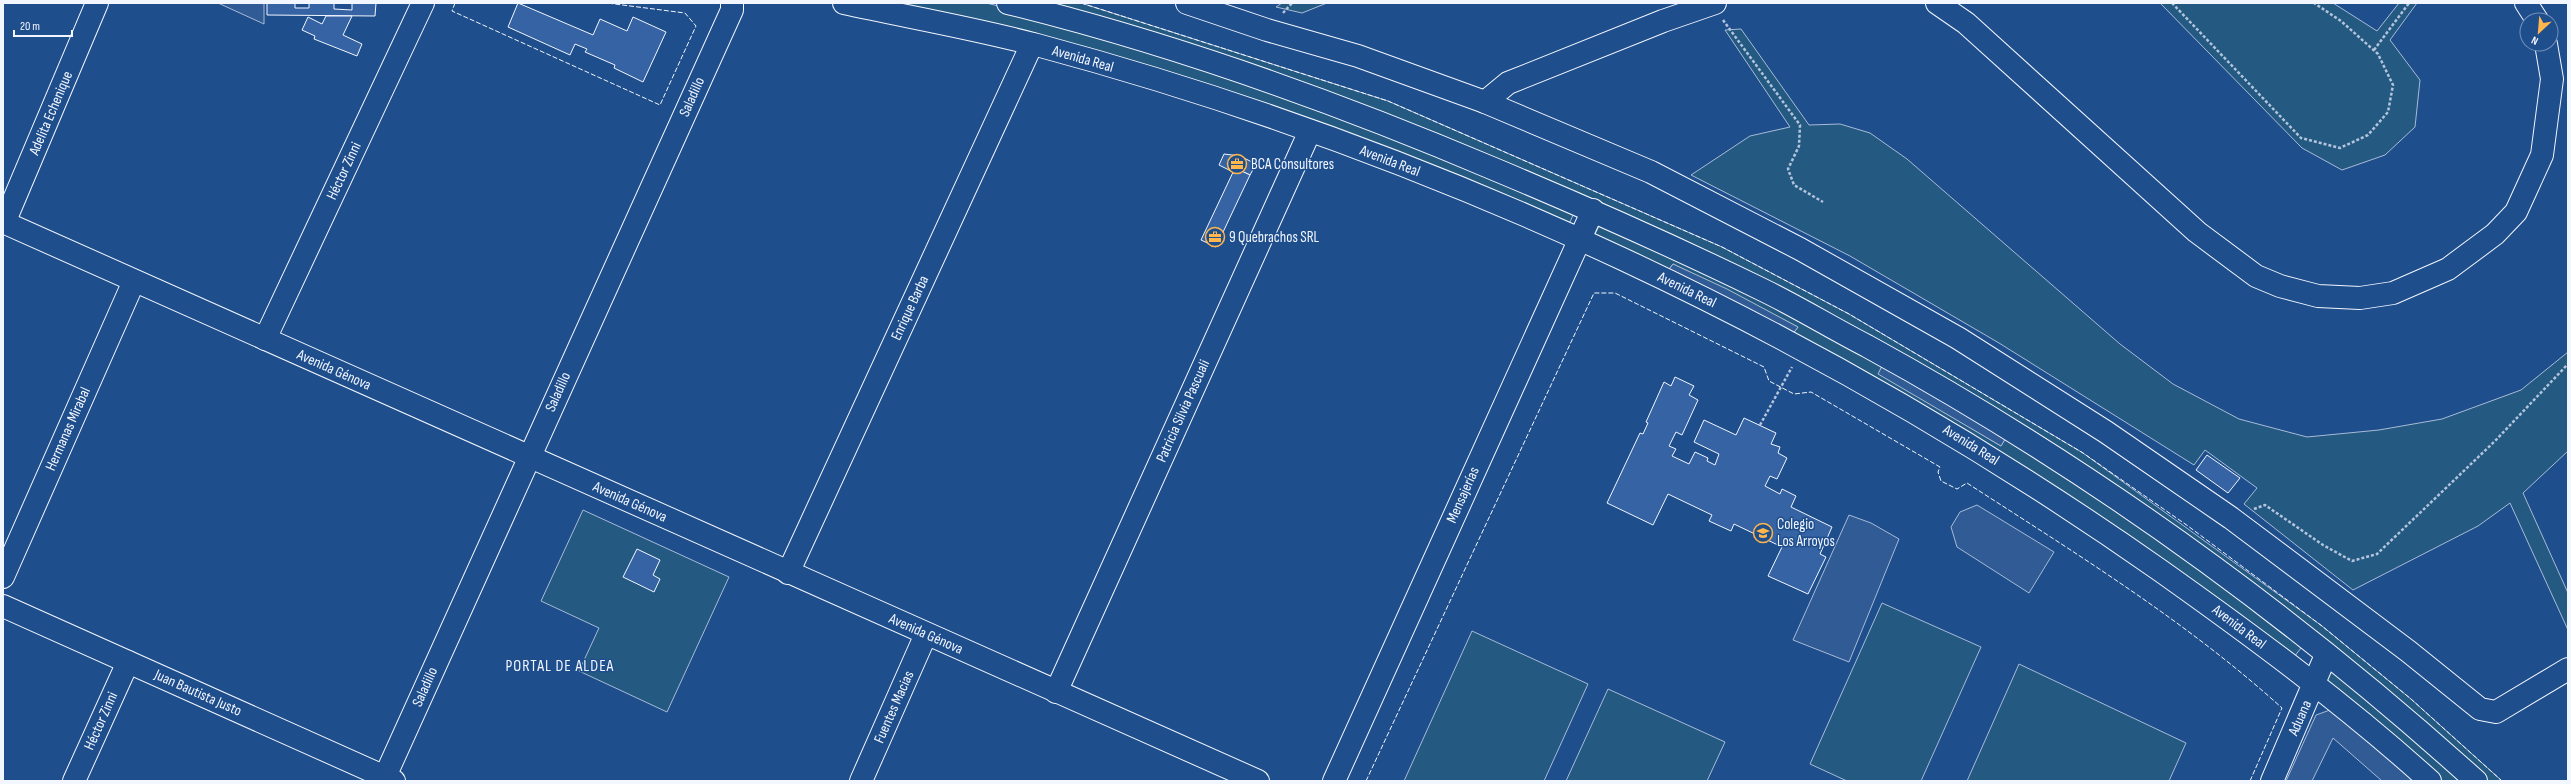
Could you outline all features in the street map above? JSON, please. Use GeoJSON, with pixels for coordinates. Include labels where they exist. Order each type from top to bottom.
{"type":"FeatureCollection","features":[{"type":"Feature","properties":{"kind":"street","name":"Adelita Echenique"},"geometry":{"type":"LineString","coordinates":[[4,222],[97,3]]}},
{"type":"Feature","properties":{"kind":"street","name":"Héctor Zinni"},"geometry":{"type":"LineString","coordinates":[[265,339],[423,3]]}},
{"type":"Feature","properties":{"kind":"street","name":"Saladillo"},"geometry":{"type":"LineString","coordinates":[[387,780],[528,457],[728,17],[732,3]]}},
{"type":"Feature","properties":{"kind":"street","name":"Avenida Real"},"geometry":{"type":"LineString","coordinates":[[844,3],[1032,44],[1185,89],[1310,131],[1488,199],[1617,255],[1801,348],[1967,442],[2089,520],[2228,618],[2391,746],[2430,781]]}},
{"type":"Feature","properties":{"kind":"street"},"geometry":{"type":"LineString","coordinates":[[1008,3],[1150,41],[1255,75],[1454,152],[1593,210],[1767,292],[1980,410],[2104,489],[2229,577],[2428,738],[2476,781]]}},
{"type":"Feature","properties":{"kind":"street"},"geometry":{"type":"LineString","coordinates":[[1188,3],[1358,56],[1485,102],[1651,172],[1800,249],[1958,338],[2106,432],[2232,518],[2408,651],[2480,709],[2489,712],[2496,712],[2568,669]]}},
{"type":"Feature","properties":{"kind":"street"},"geometry":{"type":"LineString","coordinates":[[1937,3],[1966,23],[2197,232],[2256,276],[2280,286],[2318,296],[2360,298],[2393,293],[2448,269],[2494,234],[2516,212],[2542,155],[2552,79],[2547,52]]}},
{"type":"Feature","properties":{"kind":"street"},"geometry":{"type":"LineString","coordinates":[[2526,3],[2531,12]]}},
{"type":"Feature","properties":{"kind":"street"},"geometry":{"type":"LineString","coordinates":[[1485,102],[1508,83],[1663,21],[1712,4]]}},
{"type":"Feature","properties":{"kind":"street","name":"Enrique Barba"},"geometry":{"type":"LineString","coordinates":[[788,573],[1032,44]]}},
{"type":"Feature","properties":{"kind":"street","name":"Patricia Silvia Pascuali"},"geometry":{"type":"LineString","coordinates":[[1056,692],[1310,131]]}},
{"type":"Feature","properties":{"kind":"street","name":"Mensajerías"},"geometry":{"type":"LineString","coordinates":[[1334,781],[1593,210]]}},
{"type":"Feature","properties":{"kind":"street","name":"Avenida Génova"},"geometry":{"type":"LineString","coordinates":[[4,222],[788,573],[1258,781]]}},
{"type":"Feature","properties":{"kind":"street","name":"Hermanas Mirabal"},"geometry":{"type":"LineString","coordinates":[[3,577],[134,281]]}},
{"type":"Feature","properties":{"kind":"street","name":"Juan Bautista Justo"},"geometry":{"type":"LineString","coordinates":[[3,606],[387,780]]}},
{"type":"Feature","properties":{"kind":"street","name":"Fuentes Macias"},"geometry":{"type":"LineString","coordinates":[[861,781],[926,634]]}},
{"type":"Feature","properties":{"kind":"street","name":"Aduana"},"geometry":{"type":"LineString","coordinates":[[2272,781],[2326,655]]}},
{"type":"Feature","properties":{"kind":"street","name":"Héctor Zinni"},"geometry":{"type":"LineString","coordinates":[[74,781],[128,662]]}},
{"type":"Feature","properties":{"kind":"path"},"geometry":{"type":"LineString","coordinates":[[2172,3],[2301,138],[2340,148],[2368,135],[2388,112],[2393,85],[2378,54],[2341,21],[2314,3]]}},
{"type":"Feature","properties":{"kind":"path"},"geometry":{"type":"LineString","coordinates":[[2374,50],[2409,3]]}},
{"type":"Feature","properties":{"kind":"path"},"geometry":{"type":"LineString","coordinates":[[1712,4],[1800,125],[1799,146],[1788,169],[1794,185],[1823,202]]}},
{"type":"Feature","properties":{"kind":"path"},"geometry":{"type":"LineString","coordinates":[[1760,425],[1801,348]]}},
{"type":"Feature","properties":{"kind":"path"},"geometry":{"type":"LineString","coordinates":[[2232,518],[2265,505],[2323,545],[2352,561],[2377,554],[2495,441],[2568,364]]}},
{"type":"Feature","properties":{"kind":"shaded area"},"geometry":{"type":"Polygon","coordinates":[[[218,3],[264,3],[264,24],[218,3]]]}},
{"type":"Feature","properties":{"kind":"shaded area"},"geometry":{"type":"Polygon","coordinates":[[[881,3],[986,3],[1054,19],[1301,96],[1574,213],[1570,222],[1565,224],[1441,172],[881,3]]]}},
{"type":"Feature","properties":{"kind":"shaded area"},"geometry":{"type":"Polygon","coordinates":[[[1008,3],[1081,3],[1388,101],[1722,247],[1849,314],[2083,453],[2322,626],[2411,699],[2502,781],[2476,781],[2235,582],[1881,354],[1454,152],[1008,3]]]}},
{"type":"Feature","properties":{"kind":"shaded area"},"geometry":{"type":"Polygon","coordinates":[[[1282,3],[1327,3],[1302,13],[1276,7],[1282,3]]]}},
{"type":"Feature","properties":{"kind":"shaded area"},"geometry":{"type":"Polygon","coordinates":[[[2160,3],[2333,3],[2377,31],[2399,3],[2417,3],[2390,40],[2420,80],[2415,127],[2385,155],[2342,170],[2302,148],[2160,3]]]}},
{"type":"Feature","properties":{"kind":"shaded area"},"geometry":{"type":"Polygon","coordinates":[[[1741,29],[1809,125],[1840,124],[1870,133],[1907,159],[2120,344],[2173,384],[2239,419],[2307,437],[2379,430],[2442,419],[2521,390],[2568,352],[2568,451],[2523,493],[2568,593],[2568,630],[2510,503],[2478,526],[2353,590],[2244,504],[2257,488],[2205,450],[2194,465],[1999,343],[1850,256],[1691,175],[1750,136],[1790,127],[1725,30],[1741,29]]]}},
{"type":"Feature","properties":{"kind":"shaded area"},"geometry":{"type":"Polygon","coordinates":[[[1599,226],[1675,256],[1883,364],[1879,373],[2001,446],[2007,436],[2068,476],[2263,614],[2301,648],[2294,657],[1792,335],[1798,327],[1673,264],[1667,272],[1598,239],[1595,234],[1599,226]]]}},
{"type":"Feature","properties":{"kind":"shaded area"},"geometry":{"type":"Polygon","coordinates":[[[1673,264],[1727,289],[1798,327],[1792,335],[1667,272],[1673,264]]]}},
{"type":"Feature","properties":{"kind":"shaded area"},"geometry":{"type":"Polygon","coordinates":[[[1883,364],[2007,436],[2001,446],[1878,374],[1883,364]]]}},
{"type":"Feature","properties":{"kind":"shaded area"},"geometry":{"type":"Polygon","coordinates":[[[1977,505],[2054,552],[2029,593],[1957,547],[1951,527],[1960,512],[1977,505]]]}},
{"type":"Feature","properties":{"kind":"shaded area"},"geometry":{"type":"Polygon","coordinates":[[[583,510],[729,577],[667,712],[579,671],[599,628],[541,601],[583,510]]]}},
{"type":"Feature","properties":{"kind":"shaded area"},"geometry":{"type":"Polygon","coordinates":[[[1849,515],[1871,523],[1899,539],[1849,662],[1793,640],[1849,515]]]}},
{"type":"Feature","properties":{"kind":"shaded area"},"geometry":{"type":"Polygon","coordinates":[[[1882,603],[1981,647],[1921,781],[1847,781],[1810,764],[1882,603]]]}},
{"type":"Feature","properties":{"kind":"shaded area"},"geometry":{"type":"Polygon","coordinates":[[[1472,631],[1588,684],[1544,781],[1404,781],[1472,631]]]}},
{"type":"Feature","properties":{"kind":"shaded area"},"geometry":{"type":"Polygon","coordinates":[[[2019,664],[2186,743],[2169,781],[1967,781],[2019,664]]]}},
{"type":"Feature","properties":{"kind":"shaded area"},"geometry":{"type":"Polygon","coordinates":[[[2335,671],[2465,781],[2437,781],[2326,682],[2329,674],[2335,671]]]}},
{"type":"Feature","properties":{"kind":"shaded area"},"geometry":{"type":"Polygon","coordinates":[[[1608,689],[1725,742],[1707,781],[1566,781],[1608,689]]]}},
{"type":"Feature","properties":{"kind":"shaded area"},"geometry":{"type":"Polygon","coordinates":[[[2330,710],[2415,781],[2382,781],[2333,738],[2312,781],[2286,781],[2316,715],[2330,710]]]}},
{"type":"Feature","properties":{"kind":"building"},"geometry":{"type":"Polygon","coordinates":[[[267,3],[295,3],[295,8],[309,8],[309,3],[334,3],[334,9],[352,10],[352,3],[376,3],[375,16],[267,15],[267,3]]]}},
{"type":"Feature","properties":{"kind":"building"},"geometry":{"type":"Polygon","coordinates":[[[518,3],[593,35],[600,19],[627,31],[633,17],[666,32],[643,82],[614,68],[615,65],[585,52],[587,49],[575,44],[570,55],[508,27],[518,3]]]}},
{"type":"Feature","properties":{"kind":"building"},"geometry":{"type":"Polygon","coordinates":[[[326,16],[352,16],[343,35],[362,44],[357,56],[314,39],[315,36],[302,30],[308,17],[322,24],[326,16]]]}},
{"type":"Feature","properties":{"kind":"building","name":"BCA Consultores"},"geometry":{"type":"Polygon","coordinates":[[[1224,154],[1240,156],[1256,164],[1250,175],[1235,168],[1233,172],[1219,165],[1224,154]]]}},
{"type":"Feature","properties":{"kind":"building"},"geometry":{"type":"Polygon","coordinates":[[[1235,168],[1250,175],[1216,247],[1201,240],[1235,168]]]}},
{"type":"Feature","properties":{"kind":"building"},"geometry":{"type":"Polygon","coordinates":[[[1675,377],[1694,386],[1689,395],[1698,400],[1682,435],[1676,432],[1669,446],[1676,449],[1672,456],[1689,464],[1695,452],[1708,458],[1707,461],[1715,465],[1719,454],[1694,442],[1704,420],[1736,435],[1744,418],[1776,433],[1771,444],[1780,447],[1778,453],[1787,458],[1777,479],[1770,476],[1765,486],[1780,494],[1782,489],[1796,496],[1791,507],[1832,527],[1820,554],[1826,557],[1808,594],[1768,576],[1782,547],[1734,524],[1731,531],[1709,521],[1712,515],[1668,494],[1653,525],[1607,503],[1640,433],[1643,434],[1648,423],[1646,422],[1664,382],[1671,386],[1675,377]]]}},
{"type":"Feature","properties":{"kind":"building"},"geometry":{"type":"Polygon","coordinates":[[[2207,455],[2240,478],[2228,493],[2196,470],[2207,455]]]}},
{"type":"Feature","properties":{"kind":"building"},"geometry":{"type":"Polygon","coordinates":[[[637,549],[660,560],[653,575],[660,579],[654,592],[623,577],[637,549]]]}},
{"type":"Feature","properties":{"kind":"fence"},"geometry":{"type":"LineString","coordinates":[[455,3],[452,11],[660,105],[696,26],[685,13],[607,3]]}},
{"type":"Feature","properties":{"kind":"fence"},"geometry":{"type":"LineString","coordinates":[[1081,3],[1388,101],[1722,247],[1849,314],[2083,453],[2188,526],[2322,626],[2411,699],[2502,781]]}},
{"type":"Feature","properties":{"kind":"fence"},"geometry":{"type":"LineString","coordinates":[[1366,781],[1594,293],[1615,293],[1764,367],[1769,381],[1794,394],[1811,392],[1940,467],[1938,472],[1941,481],[1957,489],[1967,483],[2089,562],[2169,617],[2245,676],[2282,708],[2250,781]]}},
{"type":"Feature","properties":{"kind":"place","name":"BCA Consultores"},"geometry":{"type":"Point","coordinates":[1237,164]}},
{"type":"Feature","properties":{"kind":"place","name":"9 Quebrachos SRL"},"geometry":{"type":"Point","coordinates":[1215,237]}},
{"type":"Feature","properties":{"kind":"place","name":"Colegio Los Arroyos"},"geometry":{"type":"Point","coordinates":[1763,533]}},
{"type":"Feature","properties":{"kind":"district","name":"PORTAL DE ALDEA"},"geometry":{"type":"Point","coordinates":[560,666]}}]}
